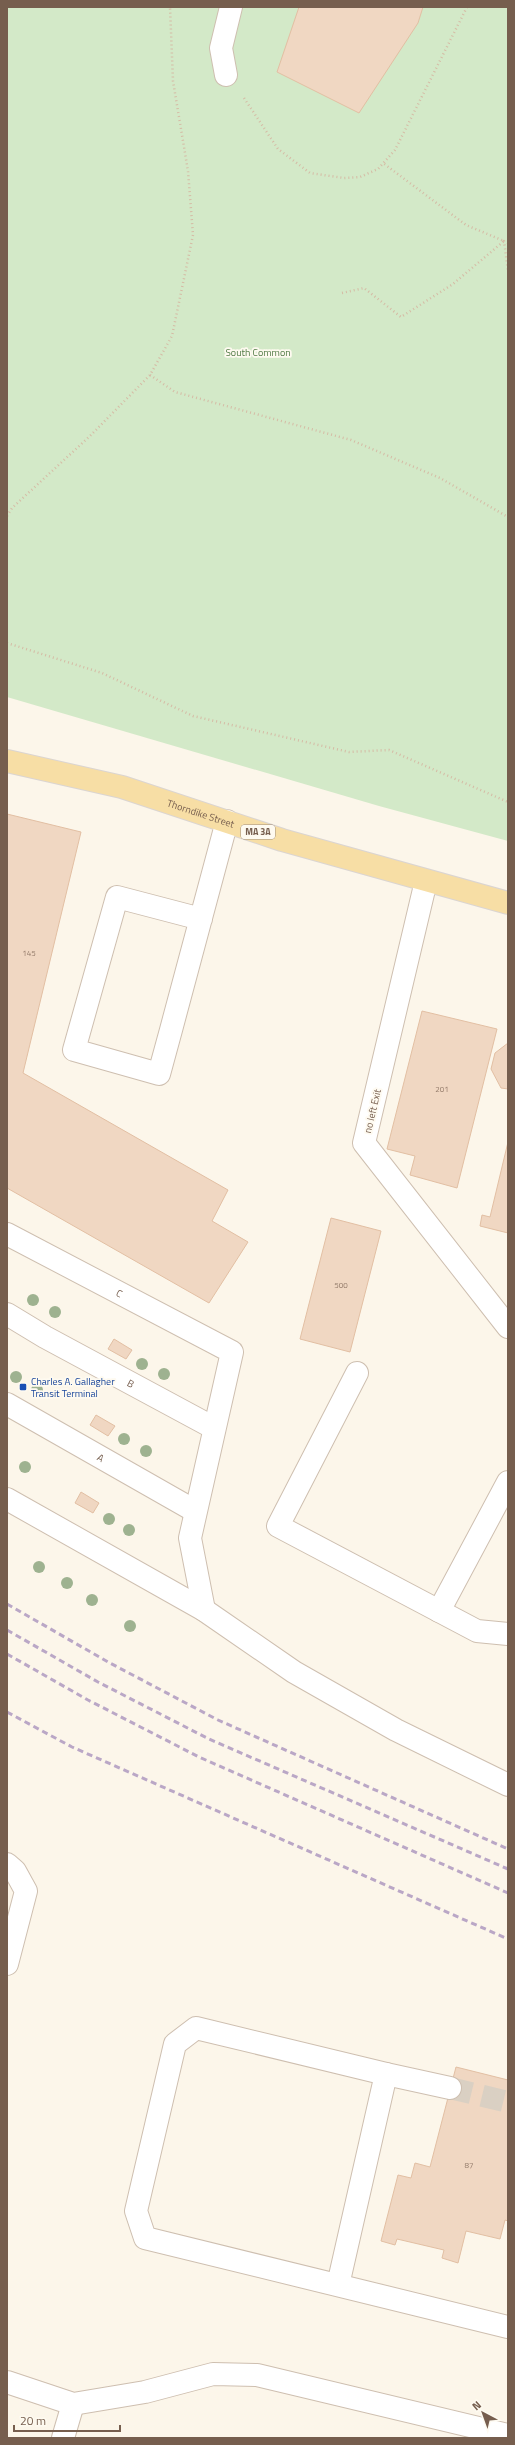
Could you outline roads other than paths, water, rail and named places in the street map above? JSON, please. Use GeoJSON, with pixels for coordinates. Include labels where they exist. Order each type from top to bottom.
{"type":"FeatureCollection","features":[{"type":"Feature","properties":{"kind":"main road","name":"Thorndike Street"},"geometry":{"type":"LineString","coordinates":[[7,762],[122,787],[282,840],[508,903]]}},
{"type":"Feature","properties":{"kind":"lane"},"geometry":{"type":"LineString","coordinates":[[226,76],[221,48],[231,7]]}},
{"type":"Feature","properties":{"kind":"lane"},"geometry":{"type":"LineString","coordinates":[[201,919],[118,898],[74,1050],[159,1074],[201,919],[227,821]]}},
{"type":"Feature","properties":{"kind":"lane","name":"no left Exit"},"geometry":{"type":"LineString","coordinates":[[426,881],[364,1143],[482,1296],[508,1326]]}},
{"type":"Feature","properties":{"kind":"lane","name":"C"},"geometry":{"type":"LineString","coordinates":[[7,1234],[232,1352],[214,1428]]}},
{"type":"Feature","properties":{"kind":"lane","name":"B"},"geometry":{"type":"LineString","coordinates":[[7,1314],[45,1337],[214,1428]]}},
{"type":"Feature","properties":{"kind":"lane"},"geometry":{"type":"LineString","coordinates":[[357,1373],[278,1526],[477,1631],[508,1634]]}},
{"type":"Feature","properties":{"kind":"lane","name":"A"},"geometry":{"type":"LineString","coordinates":[[7,1404],[195,1511]]}},
{"type":"Feature","properties":{"kind":"lane"},"geometry":{"type":"LineString","coordinates":[[204,1610],[190,1538],[214,1428]]}},
{"type":"Feature","properties":{"kind":"lane"},"geometry":{"type":"LineString","coordinates":[[439,1611],[508,1482]]}},
{"type":"Feature","properties":{"kind":"lane"},"geometry":{"type":"LineString","coordinates":[[7,1499],[204,1610],[294,1672],[396,1730],[508,1785]]}},
{"type":"Feature","properties":{"kind":"lane"},"geometry":{"type":"LineString","coordinates":[[7,1864],[14,1870],[26,1891],[7,1964]]}},
{"type":"Feature","properties":{"kind":"lane"},"geometry":{"type":"LineString","coordinates":[[450,2088],[196,2028],[175,2044],[136,2211],[146,2238],[508,2327]]}},
{"type":"Feature","properties":{"kind":"lane"},"geometry":{"type":"LineString","coordinates":[[338,2285],[386,2074]]}},
{"type":"Feature","properties":{"kind":"lane"},"geometry":{"type":"LineString","coordinates":[[7,2382],[73,2404],[145,2392],[213,2374],[257,2375],[508,2435]]}},
{"type":"Feature","properties":{"kind":"lane"},"geometry":{"type":"LineString","coordinates":[[63,2438],[73,2404]]}},
{"type":"Feature","properties":{"kind":"tunnel"},"geometry":{"type":"LineString","coordinates":[[450,2088],[508,2102]]}},
{"type":"Feature","properties":{"kind":"railway"},"geometry":{"type":"LineString","coordinates":[[7,1604],[108,1662],[218,1720],[508,1849]]}},
{"type":"Feature","properties":{"kind":"railway"},"geometry":{"type":"LineString","coordinates":[[7,1630],[98,1682],[209,1739],[508,1869]]}},
{"type":"Feature","properties":{"kind":"railway"},"geometry":{"type":"LineString","coordinates":[[7,1654],[88,1700],[199,1757],[508,1893]]}},
{"type":"Feature","properties":{"kind":"railway"},"geometry":{"type":"LineString","coordinates":[[7,1712],[72,1747],[508,1939]]}},
{"type":"Feature","properties":{"kind":"place","name":"Charles A. Gallagher Transit Terminal"},"geometry":{"type":"Point","coordinates":[23,1387]}},
{"type":"Feature","properties":{"kind":"park label","name":"South Common"},"geometry":{"type":"Point","coordinates":[258,352]}}]}
